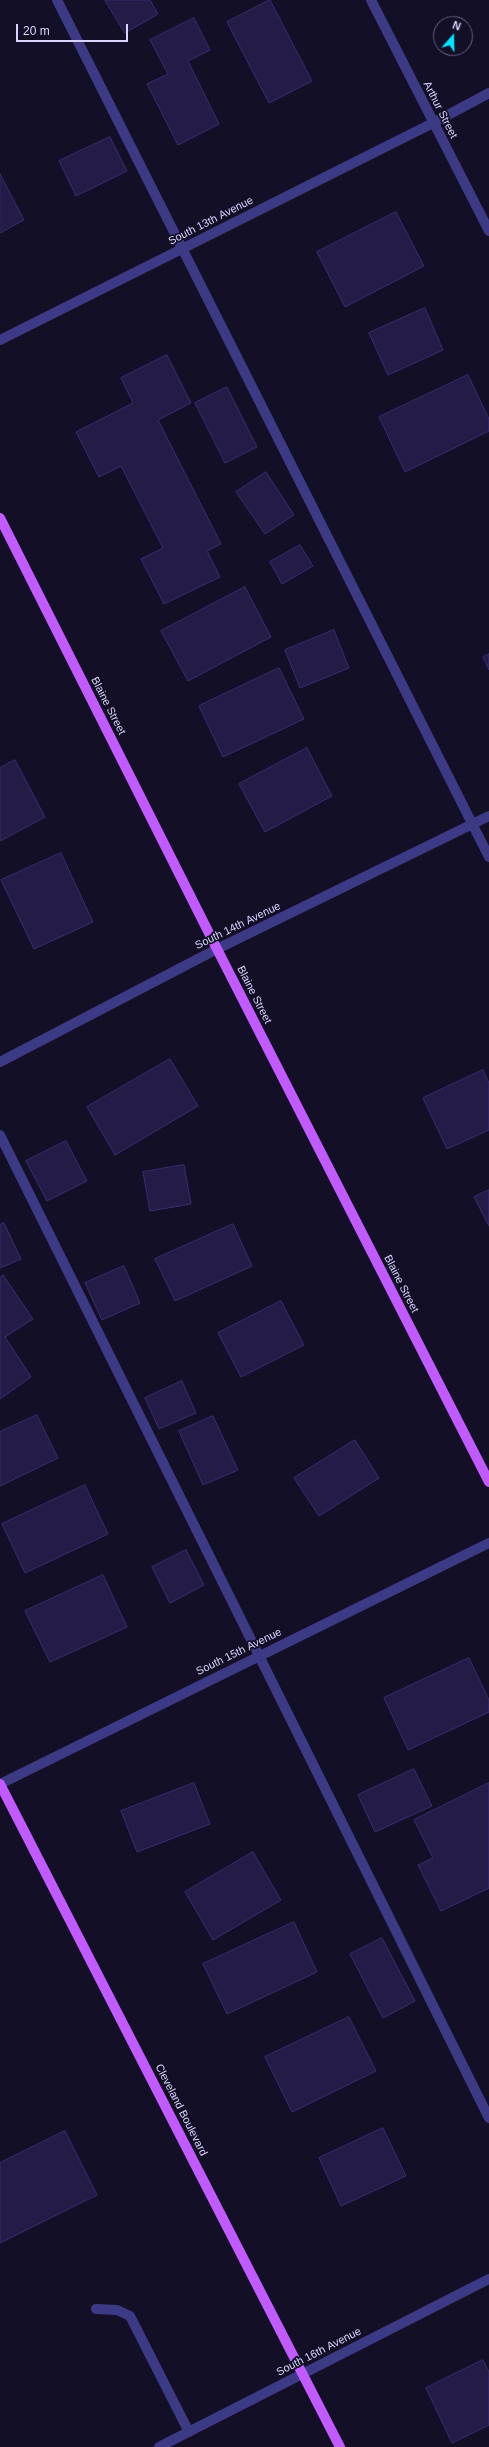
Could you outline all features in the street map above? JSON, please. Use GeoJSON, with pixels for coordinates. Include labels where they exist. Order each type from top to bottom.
{"type":"FeatureCollection","features":[{"type":"Feature","properties":{"kind":"main road","name":"Blaine Street"},"geometry":{"type":"LineString","coordinates":[[0,518],[217,950],[489,1482]]}},
{"type":"Feature","properties":{"kind":"main road","name":"Cleveland Boulevard"},"geometry":{"type":"LineString","coordinates":[[0,1784],[340,2447]]}},
{"type":"Feature","properties":{"kind":"street"},"geometry":{"type":"LineString","coordinates":[[57,0],[181,249],[489,857]]}},
{"type":"Feature","properties":{"kind":"street","name":"Arthur Street"},"geometry":{"type":"LineString","coordinates":[[370,0],[489,231]]}},
{"type":"Feature","properties":{"kind":"street","name":"South 13th Avenue"},"geometry":{"type":"LineString","coordinates":[[0,340],[433,123],[489,93]]}},
{"type":"Feature","properties":{"kind":"street","name":"South 14th Avenue"},"geometry":{"type":"LineString","coordinates":[[0,1062],[217,950],[489,816]]}},
{"type":"Feature","properties":{"kind":"street"},"geometry":{"type":"LineString","coordinates":[[0,1135],[489,2118]]}},
{"type":"Feature","properties":{"kind":"street","name":"South 15th Avenue"},"geometry":{"type":"LineString","coordinates":[[0,1784],[489,1542]]}},
{"type":"Feature","properties":{"kind":"street","name":"South 16th Avenue"},"geometry":{"type":"LineString","coordinates":[[159,2447],[489,2279]]}},
{"type":"Feature","properties":{"kind":"street"},"geometry":{"type":"LineString","coordinates":[[96,2309],[117,2310],[130,2316],[189,2432]]}},
{"type":"Feature","properties":{"kind":"building"},"geometry":{"type":"Polygon","coordinates":[[[105,0],[150,0],[158,14],[125,33],[105,0]]]}},
{"type":"Feature","properties":{"kind":"building"},"geometry":{"type":"Polygon","coordinates":[[[270,0],[312,81],[269,103],[227,22],[270,0]]]}},
{"type":"Feature","properties":{"kind":"building"},"geometry":{"type":"Polygon","coordinates":[[[194,18],[210,50],[188,61],[219,124],[178,145],[147,84],[168,74],[150,40],[194,18]]]}},
{"type":"Feature","properties":{"kind":"building"},"geometry":{"type":"Polygon","coordinates":[[[110,137],[127,171],[76,196],[59,161],[110,137]]]}},
{"type":"Feature","properties":{"kind":"building"},"geometry":{"type":"Polygon","coordinates":[[[0,174],[24,220],[0,233],[0,174]]]}},
{"type":"Feature","properties":{"kind":"building"},"geometry":{"type":"Polygon","coordinates":[[[396,212],[424,266],[345,307],[317,252],[396,212]]]}},
{"type":"Feature","properties":{"kind":"building"},"geometry":{"type":"Polygon","coordinates":[[[425,308],[443,350],[388,375],[369,333],[425,308]]]}},
{"type":"Feature","properties":{"kind":"building"},"geometry":{"type":"Polygon","coordinates":[[[167,355],[191,403],[158,420],[221,544],[207,551],[220,577],[164,604],[141,559],[163,548],[121,466],[99,477],[76,432],[133,403],[121,378],[167,355]]]}},
{"type":"Feature","properties":{"kind":"building"},"geometry":{"type":"Polygon","coordinates":[[[468,375],[489,419],[489,431],[405,472],[379,417],[468,375]]]}},
{"type":"Feature","properties":{"kind":"building"},"geometry":{"type":"Polygon","coordinates":[[[227,387],[257,447],[225,463],[195,403],[227,387]]]}},
{"type":"Feature","properties":{"kind":"building"},"geometry":{"type":"Polygon","coordinates":[[[266,472],[294,515],[265,534],[236,492],[266,472]]]}},
{"type":"Feature","properties":{"kind":"building"},"geometry":{"type":"Polygon","coordinates":[[[300,545],[313,566],[282,584],[270,562],[300,545]]]}},
{"type":"Feature","properties":{"kind":"building"},"geometry":{"type":"Polygon","coordinates":[[[245,587],[271,637],[188,681],[161,631],[245,587]]]}},
{"type":"Feature","properties":{"kind":"building"},"geometry":{"type":"Polygon","coordinates":[[[334,630],[349,668],[300,688],[285,650],[334,630]]]}},
{"type":"Feature","properties":{"kind":"building"},"geometry":{"type":"Polygon","coordinates":[[[489,654],[489,670],[483,657],[489,654]]]}},
{"type":"Feature","properties":{"kind":"building"},"geometry":{"type":"Polygon","coordinates":[[[279,668],[304,719],[223,757],[199,706],[279,668]]]}},
{"type":"Feature","properties":{"kind":"building"},"geometry":{"type":"Polygon","coordinates":[[[307,748],[332,796],[265,832],[239,784],[307,748]]]}},
{"type":"Feature","properties":{"kind":"building"},"geometry":{"type":"Polygon","coordinates":[[[15,760],[45,817],[0,841],[0,768],[15,760]]]}},
{"type":"Feature","properties":{"kind":"building"},"geometry":{"type":"Polygon","coordinates":[[[61,853],[93,922],[34,949],[1,880],[61,853]]]}},
{"type":"Feature","properties":{"kind":"building"},"geometry":{"type":"Polygon","coordinates":[[[170,1059],[198,1106],[115,1155],[87,1107],[170,1059]]]}},
{"type":"Feature","properties":{"kind":"building"},"geometry":{"type":"Polygon","coordinates":[[[483,1070],[489,1083],[489,1130],[447,1149],[423,1098],[483,1070]]]}},
{"type":"Feature","properties":{"kind":"building"},"geometry":{"type":"Polygon","coordinates":[[[66,1141],[87,1181],[47,1201],[26,1161],[66,1141]]]}},
{"type":"Feature","properties":{"kind":"building"},"geometry":{"type":"Polygon","coordinates":[[[184,1165],[191,1204],[150,1211],[143,1172],[184,1165]]]}},
{"type":"Feature","properties":{"kind":"building"},"geometry":{"type":"Polygon","coordinates":[[[489,1190],[489,1226],[474,1197],[489,1190]]]}},
{"type":"Feature","properties":{"kind":"building"},"geometry":{"type":"Polygon","coordinates":[[[4,1223],[21,1259],[0,1268],[0,1225],[4,1223]]]}},
{"type":"Feature","properties":{"kind":"building"},"geometry":{"type":"Polygon","coordinates":[[[233,1224],[252,1266],[175,1301],[155,1259],[233,1224]]]}},
{"type":"Feature","properties":{"kind":"building"},"geometry":{"type":"Polygon","coordinates":[[[124,1266],[140,1303],[102,1320],[85,1283],[124,1266]]]}},
{"type":"Feature","properties":{"kind":"building"},"geometry":{"type":"Polygon","coordinates":[[[3,1275],[33,1319],[5,1337],[31,1377],[0,1399],[0,1278],[3,1275]]]}},
{"type":"Feature","properties":{"kind":"building"},"geometry":{"type":"Polygon","coordinates":[[[281,1301],[304,1345],[241,1377],[218,1333],[281,1301]]]}},
{"type":"Feature","properties":{"kind":"building"},"geometry":{"type":"Polygon","coordinates":[[[182,1381],[196,1413],[159,1429],[145,1398],[182,1381]]]}},
{"type":"Feature","properties":{"kind":"building"},"geometry":{"type":"Polygon","coordinates":[[[37,1415],[58,1458],[0,1486],[0,1432],[37,1415]]]}},
{"type":"Feature","properties":{"kind":"building"},"geometry":{"type":"Polygon","coordinates":[[[213,1416],[238,1470],[203,1485],[179,1431],[213,1416]]]}},
{"type":"Feature","properties":{"kind":"building"},"geometry":{"type":"Polygon","coordinates":[[[355,1440],[379,1478],[319,1516],[294,1478],[355,1440]]]}},
{"type":"Feature","properties":{"kind":"building"},"geometry":{"type":"Polygon","coordinates":[[[85,1485],[108,1534],[25,1573],[2,1524],[85,1485]]]}},
{"type":"Feature","properties":{"kind":"building"},"geometry":{"type":"Polygon","coordinates":[[[186,1550],[204,1585],[170,1603],[152,1567],[186,1550]]]}},
{"type":"Feature","properties":{"kind":"building"},"geometry":{"type":"Polygon","coordinates":[[[103,1575],[127,1627],[50,1662],[25,1611],[103,1575]]]}},
{"type":"Feature","properties":{"kind":"building"},"geometry":{"type":"Polygon","coordinates":[[[469,1658],[489,1700],[489,1712],[408,1750],[384,1698],[469,1658]]]}},
{"type":"Feature","properties":{"kind":"building"},"geometry":{"type":"Polygon","coordinates":[[[414,1769],[432,1806],[375,1832],[358,1795],[414,1769]]]}},
{"type":"Feature","properties":{"kind":"building"},"geometry":{"type":"Polygon","coordinates":[[[194,1783],[210,1824],[137,1852],[121,1811],[194,1783]]]}},
{"type":"Feature","properties":{"kind":"building"},"geometry":{"type":"Polygon","coordinates":[[[489,1783],[489,1888],[441,1911],[418,1865],[433,1858],[414,1820],[489,1783]]]}},
{"type":"Feature","properties":{"kind":"building"},"geometry":{"type":"Polygon","coordinates":[[[253,1852],[281,1900],[213,1940],[185,1892],[253,1852]]]}},
{"type":"Feature","properties":{"kind":"building"},"geometry":{"type":"Polygon","coordinates":[[[294,1922],[317,1972],[227,2014],[203,1964],[294,1922]]]}},
{"type":"Feature","properties":{"kind":"building"},"geometry":{"type":"Polygon","coordinates":[[[382,1938],[415,2001],[383,2018],[350,1954],[382,1938]]]}},
{"type":"Feature","properties":{"kind":"building"},"geometry":{"type":"Polygon","coordinates":[[[349,2017],[376,2071],[292,2112],[265,2057],[349,2017]]]}},
{"type":"Feature","properties":{"kind":"building"},"geometry":{"type":"Polygon","coordinates":[[[383,2128],[406,2176],[341,2206],[319,2158],[383,2128]]]}},
{"type":"Feature","properties":{"kind":"building"},"geometry":{"type":"Polygon","coordinates":[[[65,2131],[97,2195],[0,2243],[0,2163],[65,2131]]]}},
{"type":"Feature","properties":{"kind":"building"},"geometry":{"type":"Polygon","coordinates":[[[483,2360],[489,2372],[489,2425],[452,2443],[426,2388],[483,2360]]]}}]}
